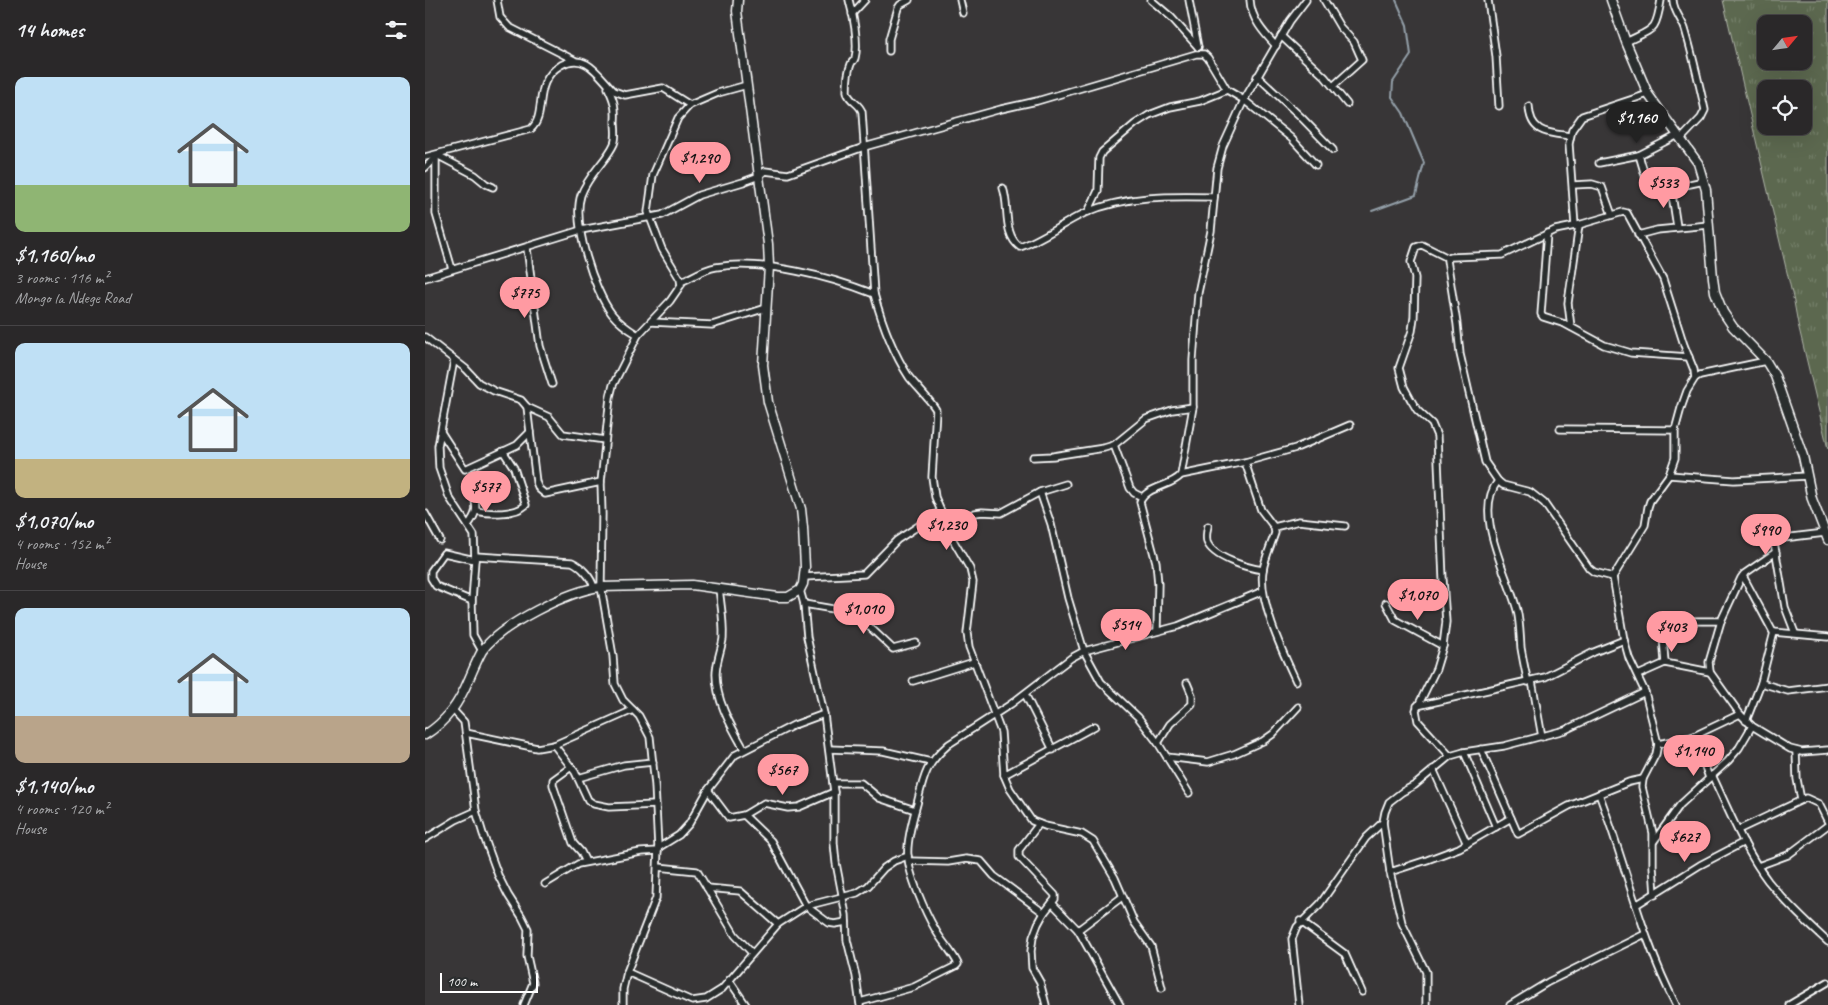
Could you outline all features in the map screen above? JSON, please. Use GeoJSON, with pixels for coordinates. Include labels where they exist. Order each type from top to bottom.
{"type":"FeatureCollection","features":[{"type":"Feature","properties":{"kind":"street"},"geometry":{"type":"LineString","coordinates":[[497,0],[500,17],[509,27],[574,60],[587,64],[614,91],[625,95],[663,88],[690,105]]}},
{"type":"Feature","properties":{"kind":"street"},"geometry":{"type":"LineString","coordinates":[[738,0],[737,11],[769,266],[764,378],[768,402],[801,510],[804,542],[804,577],[800,590],[804,604],[807,637],[824,714],[834,792],[834,843],[843,897],[847,940],[856,976],[860,1004],[914,987],[958,964],[929,918],[919,894],[908,858],[915,810],[923,780],[931,762],[949,744],[1025,694],[1071,658],[1084,651],[1191,621],[1263,591]]}},
{"type":"Feature","properties":{"kind":"street"},"geometry":{"type":"LineString","coordinates":[[849,0],[855,56],[849,71],[847,92],[851,100],[862,109],[874,294],[896,356],[909,377],[935,406],[932,477],[935,497],[973,582],[967,633],[969,647],[1001,732],[1004,775],[1010,790],[1032,821],[1082,834],[1093,841],[1102,854],[1134,922],[1151,946],[1162,988]]}},
{"type":"Feature","properties":{"kind":"street"},"geometry":{"type":"LineString","coordinates":[[852,14],[865,0]]}},
{"type":"Feature","properties":{"kind":"street"},"geometry":{"type":"LineString","coordinates":[[889,51],[889,39],[898,8],[900,4],[909,0]]}},
{"type":"Feature","properties":{"kind":"street"},"geometry":{"type":"LineString","coordinates":[[960,0],[963,13]]}},
{"type":"Feature","properties":{"kind":"street"},"geometry":{"type":"LineString","coordinates":[[1151,0],[1171,17],[1208,58],[1227,90],[1244,100],[1291,138],[1316,166]]}},
{"type":"Feature","properties":{"kind":"street"},"geometry":{"type":"LineString","coordinates":[[1189,0],[1199,50]]}},
{"type":"Feature","properties":{"kind":"street"},"geometry":{"type":"LineString","coordinates":[[1250,0],[1258,25],[1276,46]]}},
{"type":"Feature","properties":{"kind":"street"},"geometry":{"type":"LineString","coordinates":[[1181,475],[1193,408],[1193,360],[1198,293],[1211,231],[1217,168],[1223,146],[1244,100],[1281,36],[1306,0]]}},
{"type":"Feature","properties":{"kind":"street"},"geometry":{"type":"LineString","coordinates":[[1324,0],[1340,27],[1353,42],[1362,60],[1333,86]]}},
{"type":"Feature","properties":{"kind":"street"},"geometry":{"type":"LineString","coordinates":[[1488,0],[1496,56],[1499,106]]}},
{"type":"Feature","properties":{"kind":"street"},"geometry":{"type":"LineString","coordinates":[[1611,0],[1648,94],[1698,163],[1704,181],[1713,278],[1718,301],[1733,327],[1766,360],[1775,376],[1803,456],[1812,499],[1826,536],[1775,539],[1774,542],[1785,607],[1795,634]]}},
{"type":"Feature","properties":{"kind":"street"},"geometry":{"type":"LineString","coordinates":[[1626,42],[1653,28],[1657,23],[1661,0]]}},
{"type":"Feature","properties":{"kind":"street"},"geometry":{"type":"LineString","coordinates":[[1599,163],[1639,155],[1680,137],[1701,118],[1705,110],[1691,49],[1673,0]]}},
{"type":"Feature","properties":{"kind":"street"},"geometry":{"type":"LineString","coordinates":[[1281,36],[1333,86],[1347,104]]}},
{"type":"Feature","properties":{"kind":"street"},"geometry":{"type":"LineString","coordinates":[[425,278],[581,230],[649,218],[667,212],[699,195],[743,182],[759,176],[765,171],[788,174],[864,147],[1001,108],[1037,101],[1199,50]]}},
{"type":"Feature","properties":{"kind":"street"},"geometry":{"type":"LineString","coordinates":[[425,157],[437,156],[531,128],[534,126],[537,118],[544,84],[548,76],[563,64],[574,60]]}},
{"type":"Feature","properties":{"kind":"street"},"geometry":{"type":"LineString","coordinates":[[1257,76],[1333,150]]}},
{"type":"Feature","properties":{"kind":"street"},"geometry":{"type":"LineString","coordinates":[[606,84],[615,103],[615,142],[595,170],[580,196],[581,230],[593,280],[603,300],[611,314],[621,324],[638,335]]}},
{"type":"Feature","properties":{"kind":"street"},"geometry":{"type":"LineString","coordinates":[[623,1005],[623,989],[627,972],[656,898],[658,850],[650,737],[645,726],[623,700],[615,684],[613,656],[597,588],[602,514],[601,482],[610,397],[613,385],[638,335],[680,288],[681,282],[662,249],[649,218],[648,208],[653,175],[678,118],[690,105],[747,86]]}},
{"type":"Feature","properties":{"kind":"street"},"geometry":{"type":"LineString","coordinates":[[1088,212],[1098,191],[1099,158],[1102,152],[1135,124],[1149,115],[1170,107],[1200,101],[1227,90]]}},
{"type":"Feature","properties":{"kind":"street"},"geometry":{"type":"LineString","coordinates":[[1571,327],[1568,303],[1577,226],[1569,144],[1570,136],[1582,116],[1648,94]]}},
{"type":"Feature","properties":{"kind":"street"},"geometry":{"type":"LineString","coordinates":[[1529,106],[1532,119],[1541,131],[1570,136]]}},
{"type":"Feature","properties":{"kind":"street"},"geometry":{"type":"LineString","coordinates":[[1639,155],[1652,192],[1704,181]]}},
{"type":"Feature","properties":{"kind":"street"},"geometry":{"type":"LineString","coordinates":[[425,168],[437,156]]}},
{"type":"Feature","properties":{"kind":"street"},"geometry":{"type":"LineString","coordinates":[[437,156],[475,175],[493,187]]}},
{"type":"Feature","properties":{"kind":"street"},"geometry":{"type":"LineString","coordinates":[[437,156],[436,214],[452,269]]}},
{"type":"Feature","properties":{"kind":"street"},"geometry":{"type":"LineString","coordinates":[[1573,185],[1592,184],[1602,187],[1612,216]]}},
{"type":"Feature","properties":{"kind":"street"},"geometry":{"type":"LineString","coordinates":[[1003,188],[1007,200],[1007,225],[1016,244],[1020,247],[1088,212],[1111,203],[1168,196],[1214,197]]}},
{"type":"Feature","properties":{"kind":"street"},"geometry":{"type":"LineString","coordinates":[[1671,188],[1677,227]]}},
{"type":"Feature","properties":{"kind":"street"},"geometry":{"type":"LineString","coordinates":[[1449,756],[1418,721],[1416,715],[1417,706],[1436,669],[1443,646],[1446,622],[1437,436],[1432,424],[1417,410],[1411,400],[1404,387],[1399,368],[1412,331],[1414,317],[1415,278],[1411,262],[1412,254],[1416,247],[1422,245],[1448,258],[1502,255],[1547,233],[1623,212],[1627,213],[1663,279],[1694,370],[1695,378]]}},
{"type":"Feature","properties":{"kind":"street"},"geometry":{"type":"LineString","coordinates":[[1638,234],[1677,227],[1709,225]]}},
{"type":"Feature","properties":{"kind":"street"},"geometry":{"type":"LineString","coordinates":[[1547,233],[1541,314],[1545,319],[1558,321],[1604,345],[1631,353],[1689,357]]}},
{"type":"Feature","properties":{"kind":"street"},"geometry":{"type":"LineString","coordinates":[[527,248],[540,346],[552,384]]}},
{"type":"Feature","properties":{"kind":"street"},"geometry":{"type":"LineString","coordinates":[[1448,258],[1460,354],[1485,462],[1503,485],[1538,496],[1589,568],[1594,572],[1613,577]]}},
{"type":"Feature","properties":{"kind":"street"},"geometry":{"type":"LineString","coordinates":[[681,282],[715,267],[733,265],[769,266],[849,284],[874,294]]}},
{"type":"Feature","properties":{"kind":"street"},"geometry":{"type":"LineString","coordinates":[[651,322],[713,325],[766,308]]}},
{"type":"Feature","properties":{"kind":"street"},"geometry":{"type":"LineString","coordinates":[[425,337],[466,369],[479,383],[494,391],[521,400],[527,407],[549,417],[563,434],[605,440]]}},
{"type":"Feature","properties":{"kind":"street"},"geometry":{"type":"LineString","coordinates":[[454,360],[438,446],[441,474],[449,497],[474,535],[473,635],[482,651]]}},
{"type":"Feature","properties":{"kind":"street"},"geometry":{"type":"LineString","coordinates":[[1655,895],[1654,841],[1643,795],[1643,779],[1656,754],[1658,744],[1645,692],[1629,658],[1624,640],[1613,577],[1645,525],[1647,506],[1669,475],[1675,458],[1675,430],[1687,391],[1695,378],[1700,375],[1766,360]]}},
{"type":"Feature","properties":{"kind":"street"},"geometry":{"type":"LineString","coordinates":[[527,407],[536,482],[541,492],[545,494],[601,482]]}},
{"type":"Feature","properties":{"kind":"street"},"geometry":{"type":"LineString","coordinates":[[1033,456],[1053,456],[1104,448],[1114,444],[1146,419],[1166,412],[1193,408]]}},
{"type":"Feature","properties":{"kind":"street"},"geometry":{"type":"LineString","coordinates":[[1142,497],[1181,475],[1245,462],[1297,448],[1350,425]]}},
{"type":"Feature","properties":{"kind":"street"},"geometry":{"type":"LineString","coordinates":[[1560,429],[1675,430]]}},
{"type":"Feature","properties":{"kind":"street"},"geometry":{"type":"LineString","coordinates":[[441,432],[465,469],[517,444],[530,432]]}},
{"type":"Feature","properties":{"kind":"street"},"geometry":{"type":"LineString","coordinates":[[1114,444],[1130,488],[1134,493],[1142,497]]}},
{"type":"Feature","properties":{"kind":"street"},"geometry":{"type":"LineString","coordinates":[[476,511],[497,514],[521,509],[526,505],[519,481],[503,451]]}},
{"type":"Feature","properties":{"kind":"street"},"geometry":{"type":"LineString","coordinates":[[1245,462],[1261,510],[1274,527],[1275,533],[1263,570],[1263,591],[1285,656],[1296,681]]}},
{"type":"Feature","properties":{"kind":"street"},"geometry":{"type":"LineString","coordinates":[[1669,475],[1734,480],[1807,476]]}},
{"type":"Feature","properties":{"kind":"street"},"geometry":{"type":"LineString","coordinates":[[1498,481],[1491,490],[1489,513],[1494,540],[1516,607],[1541,738]]}},
{"type":"Feature","properties":{"kind":"street"},"geometry":{"type":"LineString","coordinates":[[947,525],[975,513],[1001,513],[1040,492],[1067,484]]}},
{"type":"Feature","properties":{"kind":"street"},"geometry":{"type":"LineString","coordinates":[[1040,492],[1051,524],[1068,598],[1084,651],[1101,682],[1138,717],[1158,743],[1189,793]]}},
{"type":"Feature","properties":{"kind":"street"},"geometry":{"type":"LineString","coordinates":[[468,525],[475,517],[474,495]]}},
{"type":"Feature","properties":{"kind":"street"},"geometry":{"type":"LineString","coordinates":[[1142,497],[1141,508],[1157,569],[1157,630]]}},
{"type":"Feature","properties":{"kind":"street"},"geometry":{"type":"LineString","coordinates":[[804,577],[864,574],[897,540],[941,511]]}},
{"type":"Feature","properties":{"kind":"street"},"geometry":{"type":"LineString","coordinates":[[425,513],[439,540]]}},
{"type":"Feature","properties":{"kind":"street"},"geometry":{"type":"LineString","coordinates":[[1274,527],[1299,521],[1345,526]]}},
{"type":"Feature","properties":{"kind":"street"},"geometry":{"type":"LineString","coordinates":[[1208,526],[1207,537],[1210,546],[1234,563],[1263,570]]}},
{"type":"Feature","properties":{"kind":"street"},"geometry":{"type":"LineString","coordinates":[[1776,552],[1743,576],[1721,621],[1709,662],[1710,672],[1746,721],[1776,742],[1796,751],[1828,750]]}},
{"type":"Feature","properties":{"kind":"street"},"geometry":{"type":"LineString","coordinates":[[472,601],[436,586],[431,571],[444,553],[475,558],[572,562],[578,564],[597,588]]}},
{"type":"Feature","properties":{"kind":"street"},"geometry":{"type":"LineString","coordinates":[[1743,576],[1769,628],[1774,632],[1828,637]]}},
{"type":"Feature","properties":{"kind":"street"},"geometry":{"type":"LineString","coordinates":[[425,734],[436,728],[453,710],[460,700],[482,651],[499,634],[558,599],[578,591],[597,588],[684,585],[778,597],[788,596],[800,590]]}},
{"type":"Feature","properties":{"kind":"street"},"geometry":{"type":"LineString","coordinates":[[719,589],[723,634],[716,666],[717,681],[725,713],[744,749]]}},
{"type":"Feature","properties":{"kind":"street"},"geometry":{"type":"LineString","coordinates":[[1387,603],[1395,620],[1443,646]]}},
{"type":"Feature","properties":{"kind":"street"},"geometry":{"type":"LineString","coordinates":[[804,604],[850,612],[857,615],[893,649],[917,643]]}},
{"type":"Feature","properties":{"kind":"street"},"geometry":{"type":"LineString","coordinates":[[1665,663],[1662,623],[1664,620],[1721,621]]}},
{"type":"Feature","properties":{"kind":"street"},"geometry":{"type":"LineString","coordinates":[[1746,721],[1761,683],[1774,632]]}},
{"type":"Feature","properties":{"kind":"street"},"geometry":{"type":"LineString","coordinates":[[1417,706],[1530,682],[1559,671],[1594,652],[1624,640]]}},
{"type":"Feature","properties":{"kind":"street"},"geometry":{"type":"LineString","coordinates":[[913,681],[974,662]]}},
{"type":"Feature","properties":{"kind":"street"},"geometry":{"type":"LineString","coordinates":[[1638,675],[1665,663],[1710,672]]}},
{"type":"Feature","properties":{"kind":"street"},"geometry":{"type":"LineString","coordinates":[[1158,743],[1169,724],[1192,704],[1192,695],[1187,682]]}},
{"type":"Feature","properties":{"kind":"street"},"geometry":{"type":"LineString","coordinates":[[1761,683],[1788,691],[1828,686]]}},
{"type":"Feature","properties":{"kind":"street"},"geometry":{"type":"LineString","coordinates":[[1426,1005],[1426,972],[1403,923],[1390,872],[1383,822],[1389,802],[1415,785],[1449,756],[1541,738],[1565,730],[1645,692]]}},
{"type":"Feature","properties":{"kind":"street"},"geometry":{"type":"LineString","coordinates":[[1025,694],[1053,750]]}},
{"type":"Feature","properties":{"kind":"street"},"geometry":{"type":"LineString","coordinates":[[1167,757],[1208,762],[1234,754],[1263,741],[1282,726],[1298,707]]}},
{"type":"Feature","properties":{"kind":"street"},"geometry":{"type":"LineString","coordinates":[[453,710],[464,722],[476,811],[498,876],[528,929],[527,956],[533,984],[524,1005]]}},
{"type":"Feature","properties":{"kind":"street"},"geometry":{"type":"LineString","coordinates":[[466,733],[529,748],[537,748],[554,745],[633,710]]}},
{"type":"Feature","properties":{"kind":"street"},"geometry":{"type":"LineString","coordinates":[[545,884],[585,862],[658,850],[679,835],[689,824],[708,790],[730,760],[744,749],[793,725],[824,714]]}},
{"type":"Feature","properties":{"kind":"street"},"geometry":{"type":"LineString","coordinates":[[1658,744],[1692,737],[1740,714]]}},
{"type":"Feature","properties":{"kind":"street"},"geometry":{"type":"LineString","coordinates":[[1004,775],[1095,726]]}},
{"type":"Feature","properties":{"kind":"street"},"geometry":{"type":"LineString","coordinates":[[1654,841],[1680,805],[1728,761],[1739,748],[1752,726]]}},
{"type":"Feature","properties":{"kind":"street"},"geometry":{"type":"LineString","coordinates":[[1692,737],[1695,740],[1710,777],[1758,866],[1779,894],[1828,942]]}},
{"type":"Feature","properties":{"kind":"street"},"geometry":{"type":"LineString","coordinates":[[554,745],[578,778],[588,800],[594,804],[609,807],[656,805]]}},
{"type":"Feature","properties":{"kind":"street"},"geometry":{"type":"LineString","coordinates":[[829,749],[883,751],[931,762]]}},
{"type":"Feature","properties":{"kind":"street"},"geometry":{"type":"LineString","coordinates":[[1481,749],[1516,833],[1520,834],[1569,806],[1629,782],[1643,779]]}},
{"type":"Feature","properties":{"kind":"street"},"geometry":{"type":"LineString","coordinates":[[1796,751],[1797,779],[1801,800]]}},
{"type":"Feature","properties":{"kind":"street"},"geometry":{"type":"LineString","coordinates":[[1464,752],[1495,827]]}},
{"type":"Feature","properties":{"kind":"street"},"geometry":{"type":"LineString","coordinates":[[578,778],[624,765],[653,762]]}},
{"type":"Feature","properties":{"kind":"street"},"geometry":{"type":"LineString","coordinates":[[571,767],[553,780],[553,785],[573,843],[581,852],[585,862]]}},
{"type":"Feature","properties":{"kind":"street"},"geometry":{"type":"LineString","coordinates":[[1433,769],[1467,844]]}},
{"type":"Feature","properties":{"kind":"street"},"geometry":{"type":"LineString","coordinates":[[833,784],[861,783],[879,798],[915,810]]}},
{"type":"Feature","properties":{"kind":"street"},"geometry":{"type":"LineString","coordinates":[[708,790],[729,818],[744,815],[764,804],[788,808],[799,807],[834,792]]}},
{"type":"Feature","properties":{"kind":"street"},"geometry":{"type":"LineString","coordinates":[[1599,794],[1645,934],[1677,1005]]}},
{"type":"Feature","properties":{"kind":"street"},"geometry":{"type":"LineString","coordinates":[[1738,830],[1807,798],[1819,804],[1828,824],[1788,855],[1758,866]]}},
{"type":"Feature","properties":{"kind":"street"},"geometry":{"type":"LineString","coordinates":[[425,839],[456,820],[476,811]]}},
{"type":"Feature","properties":{"kind":"street"},"geometry":{"type":"LineString","coordinates":[[744,815],[771,841],[806,906],[829,923],[846,922]]}},
{"type":"Feature","properties":{"kind":"street"},"geometry":{"type":"LineString","coordinates":[[1390,872],[1467,844],[1511,818]]}},
{"type":"Feature","properties":{"kind":"street"},"geometry":{"type":"LineString","coordinates":[[1299,1005],[1292,940],[1300,922],[1320,904],[1366,838],[1383,822]]}},
{"type":"Feature","properties":{"kind":"street"},"geometry":{"type":"LineString","coordinates":[[1039,824],[1018,854],[1019,858],[1053,891],[1055,899],[1044,913],[1033,937],[1031,950],[1033,968],[1040,982],[1046,1005]]}},
{"type":"Feature","properties":{"kind":"street"},"geometry":{"type":"LineString","coordinates":[[1636,905],[1655,895],[1700,865],[1745,842]]}},
{"type":"Feature","properties":{"kind":"street"},"geometry":{"type":"LineString","coordinates":[[627,972],[690,1002],[700,1001],[714,995],[778,924],[806,906],[843,897],[862,890],[884,868],[894,861],[908,858],[948,862],[966,859],[981,861],[994,876],[1044,913]]}},
{"type":"Feature","properties":{"kind":"street"},"geometry":{"type":"LineString","coordinates":[[657,867],[697,871],[735,936],[752,953]]}},
{"type":"Feature","properties":{"kind":"street"},"geometry":{"type":"LineString","coordinates":[[707,888],[741,891],[778,924]]}},
{"type":"Feature","properties":{"kind":"street"},"geometry":{"type":"LineString","coordinates":[[1078,930],[1122,897]]}},
{"type":"Feature","properties":{"kind":"street"},"geometry":{"type":"LineString","coordinates":[[1052,903],[1078,930],[1120,1005]]}},
{"type":"Feature","properties":{"kind":"street"},"geometry":{"type":"LineString","coordinates":[[1300,922],[1345,954],[1362,992]]}},
{"type":"Feature","properties":{"kind":"street"},"geometry":{"type":"LineString","coordinates":[[1510,1005],[1556,978],[1645,934]]}},
{"type":"Feature","properties":{"kind":"street"},"geometry":{"type":"LineString","coordinates":[[729,980],[746,1005]]}},
{"type":"Feature","properties":{"kind":"street"},"geometry":{"type":"LineString","coordinates":[[1789,1005],[1828,982]]}},
{"type":"Feature","properties":{"kind":"street"},"geometry":{"type":"LineString","coordinates":[[738,994],[739,1005]]}},
{"type":"Feature","properties":{"kind":"green space"},"geometry":{"type":"Polygon","coordinates":[[[1723,0],[1828,0],[1828,449],[1723,0]]]}},
{"type":"Feature","properties":{"kind":"waterway"},"geometry":{"type":"LineString","coordinates":[[1372,211],[1416,195],[1424,163],[1403,113],[1392,97],[1393,82],[1411,55],[1407,25],[1396,0]]}}]}
